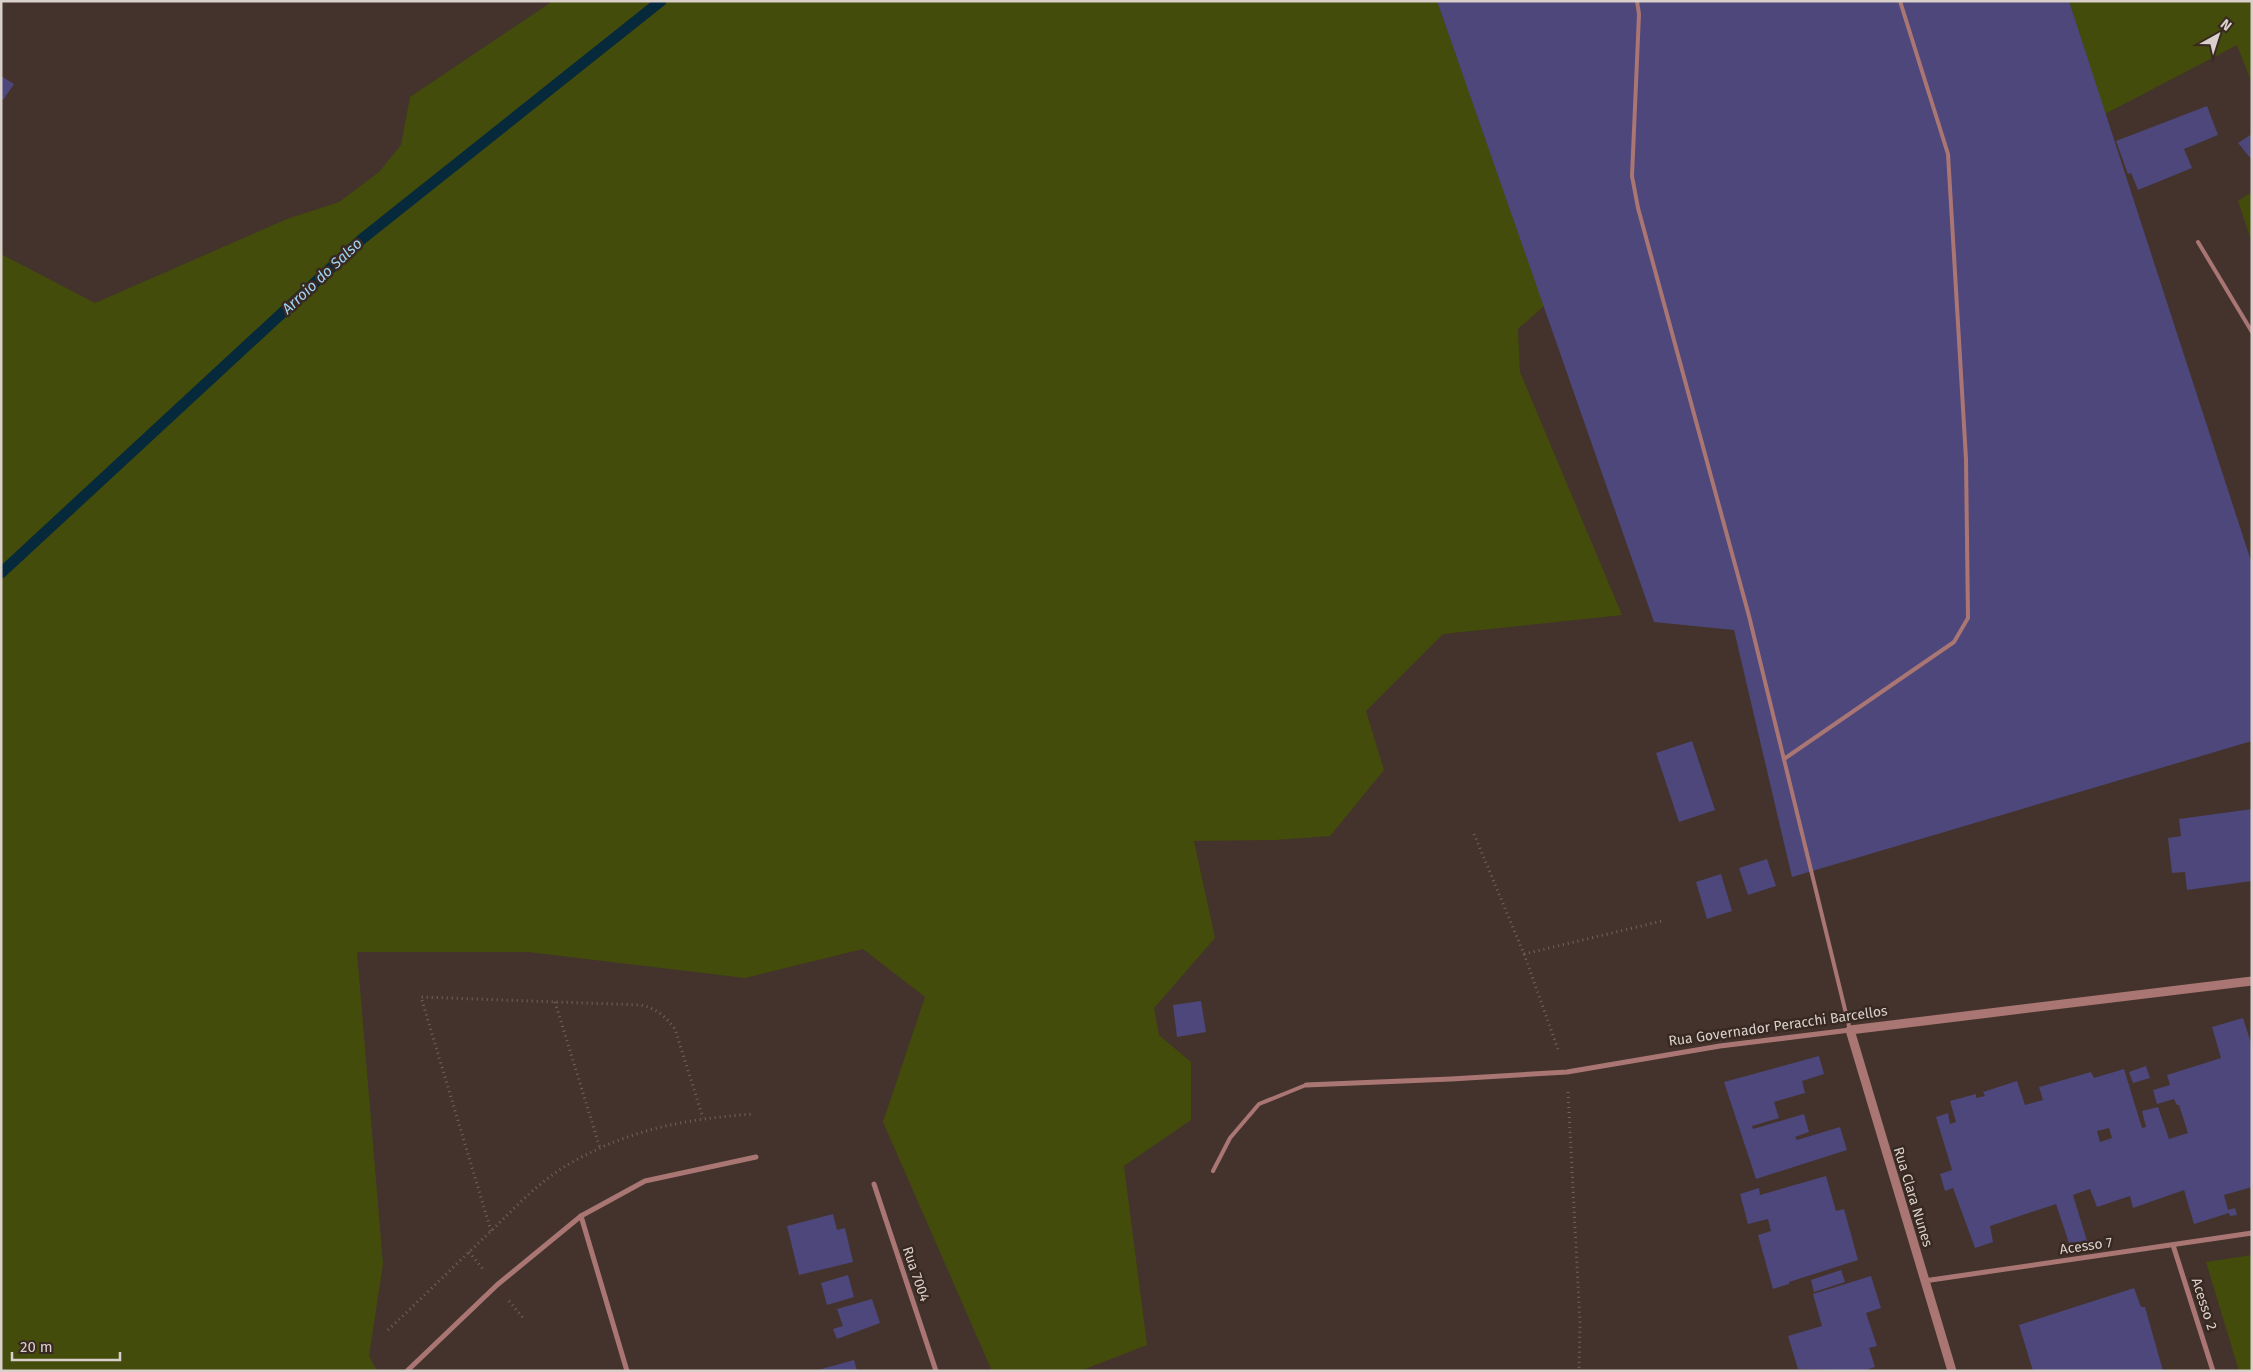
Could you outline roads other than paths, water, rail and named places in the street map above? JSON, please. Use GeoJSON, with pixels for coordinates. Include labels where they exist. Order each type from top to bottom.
{"type":"FeatureCollection","features":[{"type":"Feature","properties":{"kind":"street","name":"Rua Governador Peracchi Barcellos"},"geometry":{"type":"LineString","coordinates":[[1306,1085],[1567,1072],[1720,1046],[2252,981]]}},
{"type":"Feature","properties":{"kind":"street","name":"Rua Clara Nunes"},"geometry":{"type":"LineString","coordinates":[[1850,1030],[1952,1371]]}},
{"type":"Feature","properties":{"kind":"street"},"geometry":{"type":"LineString","coordinates":[[408,1371],[497,1286],[581,1216],[645,1181],[756,1157]]}},
{"type":"Feature","properties":{"kind":"street","name":"Rua 7004"},"geometry":{"type":"LineString","coordinates":[[874,1184],[936,1371]]}},
{"type":"Feature","properties":{"kind":"street"},"geometry":{"type":"LineString","coordinates":[[581,1216],[627,1371]]}},
{"type":"Feature","properties":{"kind":"street","name":"Acesso 7"},"geometry":{"type":"LineString","coordinates":[[1924,1281],[2252,1234]]}},
{"type":"Feature","properties":{"kind":"street","name":"Acesso 2"},"geometry":{"type":"LineString","coordinates":[[2174,1245],[2214,1371]]}},
{"type":"Feature","properties":{"kind":"lane"},"geometry":{"type":"LineString","coordinates":[[1637,1],[1640,14],[1632,176],[1638,208],[1749,616],[1850,1030]]}},
{"type":"Feature","properties":{"kind":"lane"},"geometry":{"type":"LineString","coordinates":[[1784,759],[1954,642],[1968,618],[1966,459],[1948,154],[1900,1]]}},
{"type":"Feature","properties":{"kind":"lane"},"geometry":{"type":"LineString","coordinates":[[2198,242],[2252,332]]}},
{"type":"Feature","properties":{"kind":"lane"},"geometry":{"type":"LineString","coordinates":[[1213,1171],[1230,1138],[1259,1104],[1306,1085]]}},
{"type":"Feature","properties":{"kind":"waterway","name":"Arroio do Salso"},"geometry":{"type":"LineString","coordinates":[[1,573],[362,239],[661,1]]}}]}
